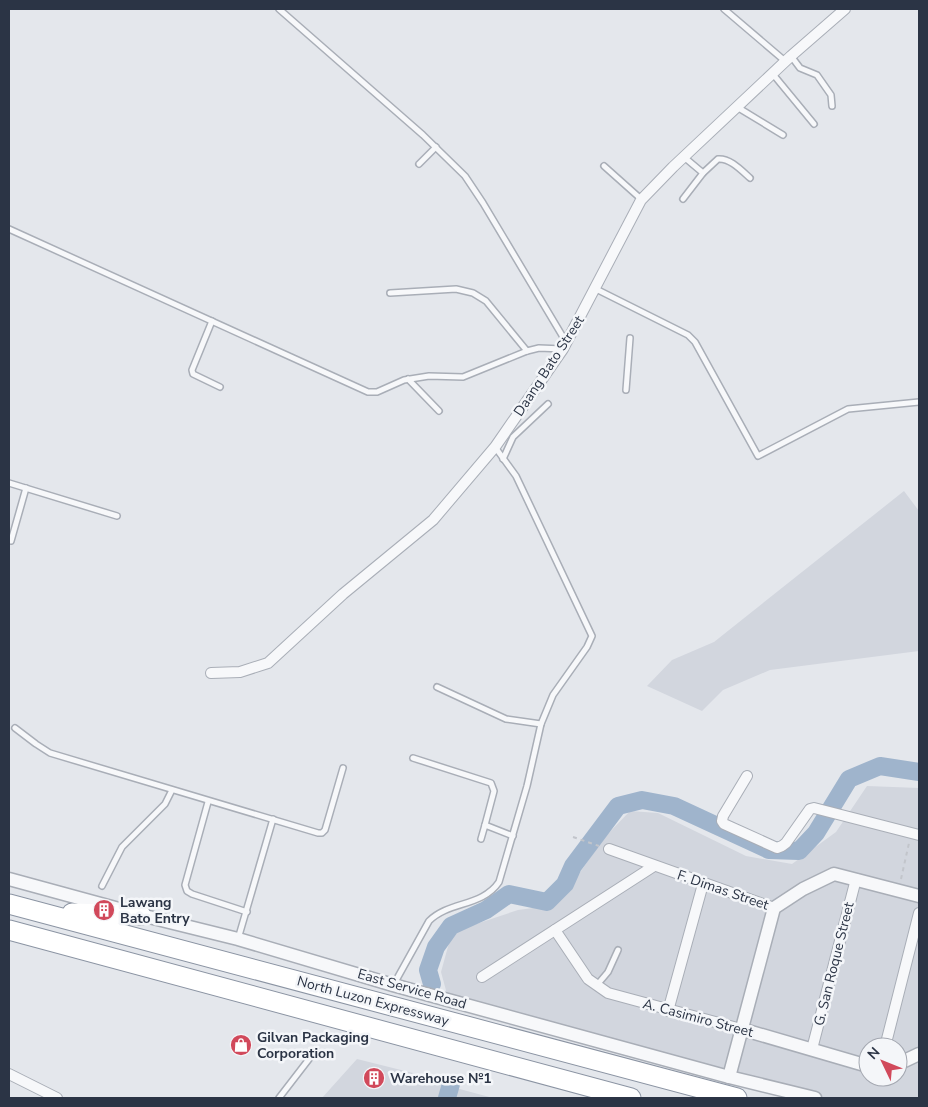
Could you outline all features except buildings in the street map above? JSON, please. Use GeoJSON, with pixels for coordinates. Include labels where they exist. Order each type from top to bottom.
{"type":"FeatureCollection","features":[{"type":"Feature","properties":{"kind":"highway","name":"North Luzon Expressway"},"geometry":{"type":"LineString","coordinates":[[9,904],[736,1098]]}},
{"type":"Feature","properties":{"kind":"highway"},"geometry":{"type":"LineString","coordinates":[[39,912],[141,915]]}},
{"type":"Feature","properties":{"kind":"highway","name":"North Luzon Expressway"},"geometry":{"type":"LineString","coordinates":[[9,930],[631,1098]]}},
{"type":"Feature","properties":{"kind":"street","name":"Daang Bato Street"},"geometry":{"type":"LineString","coordinates":[[211,673],[240,672],[268,662],[343,594],[433,520],[495,447],[565,346],[642,200],[684,156],[843,9]]}},
{"type":"Feature","properties":{"kind":"street"},"geometry":{"type":"LineString","coordinates":[[747,776],[722,819],[723,823],[777,848],[786,843],[810,809],[814,808],[915,834]]}},
{"type":"Feature","properties":{"kind":"street","name":"F. Dimas Street"},"geometry":{"type":"LineString","coordinates":[[608,849],[774,908],[803,889],[834,874],[919,896]]}},
{"type":"Feature","properties":{"kind":"street"},"geometry":{"type":"LineString","coordinates":[[482,978],[654,866]]}},
{"type":"Feature","properties":{"kind":"street","name":"East Service Road"},"geometry":{"type":"LineString","coordinates":[[9,879],[238,939],[393,985],[729,1077],[815,1098]]}},
{"type":"Feature","properties":{"kind":"street","name":"G. San Roque Street"},"geometry":{"type":"LineString","coordinates":[[812,1049],[856,880]]}},
{"type":"Feature","properties":{"kind":"street"},"geometry":{"type":"LineString","coordinates":[[668,1011],[703,884]]}},
{"type":"Feature","properties":{"kind":"street"},"geometry":{"type":"LineString","coordinates":[[729,1077],[774,908]]}},
{"type":"Feature","properties":{"kind":"street"},"geometry":{"type":"LineString","coordinates":[[888,1037],[919,913]]}},
{"type":"Feature","properties":{"kind":"street","name":"A. Casimiro Street"},"geometry":{"type":"LineString","coordinates":[[555,930],[588,979],[608,994],[858,1063]]}},
{"type":"Feature","properties":{"kind":"street"},"geometry":{"type":"LineString","coordinates":[[9,1074],[57,1098]]}},
{"type":"Feature","properties":{"kind":"lane"},"geometry":{"type":"LineString","coordinates":[[9,229],[368,392],[377,392],[408,379],[430,376],[463,377],[527,351],[565,346],[465,176],[436,147],[279,9]]}},
{"type":"Feature","properties":{"kind":"lane"},"geometry":{"type":"LineString","coordinates":[[724,9],[805,72],[813,72],[817,75],[831,95],[832,106]]}},
{"type":"Feature","properties":{"kind":"lane"},"geometry":{"type":"LineString","coordinates":[[772,73],[814,124]]}},
{"type":"Feature","properties":{"kind":"lane"},"geometry":{"type":"LineString","coordinates":[[737,107],[783,135]]}},
{"type":"Feature","properties":{"kind":"lane"},"geometry":{"type":"LineString","coordinates":[[419,164],[436,147]]}},
{"type":"Feature","properties":{"kind":"lane"},"geometry":{"type":"LineString","coordinates":[[684,156],[704,173]]}},
{"type":"Feature","properties":{"kind":"lane"},"geometry":{"type":"LineString","coordinates":[[684,199],[704,173],[718,159],[723,158],[729,161],[750,178]]}},
{"type":"Feature","properties":{"kind":"lane"},"geometry":{"type":"LineString","coordinates":[[604,166],[642,200]]}},
{"type":"Feature","properties":{"kind":"lane"},"geometry":{"type":"LineString","coordinates":[[390,293],[456,289],[473,294],[486,301],[527,351]]}},
{"type":"Feature","properties":{"kind":"lane"},"geometry":{"type":"LineString","coordinates":[[596,289],[688,335],[695,342],[758,456],[848,409],[919,402]]}},
{"type":"Feature","properties":{"kind":"lane"},"geometry":{"type":"LineString","coordinates":[[212,321],[192,370],[193,374],[220,387]]}},
{"type":"Feature","properties":{"kind":"lane"},"geometry":{"type":"LineString","coordinates":[[626,390],[630,338]]}},
{"type":"Feature","properties":{"kind":"lane"},"geometry":{"type":"LineString","coordinates":[[408,379],[439,410]]}},
{"type":"Feature","properties":{"kind":"lane"},"geometry":{"type":"LineString","coordinates":[[503,459],[516,433],[548,404]]}},
{"type":"Feature","properties":{"kind":"lane"},"geometry":{"type":"LineString","coordinates":[[393,985],[432,917],[451,907],[465,904],[493,891],[499,882],[527,786],[541,724],[553,696],[591,639],[592,633],[516,476],[495,447]]}},
{"type":"Feature","properties":{"kind":"lane"},"geometry":{"type":"LineString","coordinates":[[9,483],[117,516]]}},
{"type":"Feature","properties":{"kind":"lane"},"geometry":{"type":"LineString","coordinates":[[11,541],[26,488]]}},
{"type":"Feature","properties":{"kind":"lane"},"geometry":{"type":"LineString","coordinates":[[437,686],[506,719],[541,724]]}},
{"type":"Feature","properties":{"kind":"lane"},"geometry":{"type":"LineString","coordinates":[[15,728],[50,753],[208,802],[318,833],[322,833],[325,830],[343,768]]}},
{"type":"Feature","properties":{"kind":"lane"},"geometry":{"type":"LineString","coordinates":[[414,758],[491,783],[494,791],[482,839]]}},
{"type":"Feature","properties":{"kind":"lane"},"geometry":{"type":"LineString","coordinates":[[102,886],[122,847],[165,804],[172,790]]}},
{"type":"Feature","properties":{"kind":"lane"},"geometry":{"type":"LineString","coordinates":[[208,802],[185,885],[187,891],[247,912]]}},
{"type":"Feature","properties":{"kind":"lane"},"geometry":{"type":"LineString","coordinates":[[238,939],[273,819]]}},
{"type":"Feature","properties":{"kind":"lane"},"geometry":{"type":"LineString","coordinates":[[485,825],[513,836]]}},
{"type":"Feature","properties":{"kind":"lane"},"geometry":{"type":"LineString","coordinates":[[596,985],[608,972],[618,950]]}},
{"type":"Feature","properties":{"kind":"lane"},"geometry":{"type":"LineString","coordinates":[[279,1098],[316,1050]]}},
{"type":"Feature","properties":{"kind":"path"},"geometry":{"type":"LineString","coordinates":[[898,890],[915,834]]}},
{"type":"Feature","properties":{"kind":"path"},"geometry":{"type":"LineString","coordinates":[[572,837],[608,849]]}},
{"type":"Feature","properties":{"kind":"shaded area"},"geometry":{"type":"Polygon","coordinates":[[[904,491],[919,511],[919,651],[770,670],[723,690],[702,711],[647,686],[672,660],[714,642],[904,491]]]}},
{"type":"Feature","properties":{"kind":"shaded area"},"geometry":{"type":"Polygon","coordinates":[[[867,786],[919,788],[919,1098],[822,1098],[447,994],[441,972],[452,932],[518,910],[548,906],[574,881],[604,838],[630,811],[658,813],[746,856],[792,864],[836,832],[867,786]]]}},
{"type":"Feature","properties":{"kind":"shaded area"},"geometry":{"type":"Polygon","coordinates":[[[357,1059],[417,1074],[441,1084],[493,1098],[322,1098],[357,1059]]]}},
{"type":"Feature","properties":{"kind":"waterway"},"geometry":{"type":"LineString","coordinates":[[432,984],[428,970],[436,947],[451,926],[486,910],[509,894],[547,902],[565,884],[573,866],[618,806],[642,800],[674,806],[769,850],[799,851],[816,833],[849,779],[880,766],[919,772]]}},
{"type":"Feature","properties":{"kind":"waterway"},"geometry":{"type":"LineString","coordinates":[[447,1098],[451,1084]]}},
{"type":"Feature","properties":{"kind":"place","name":"Lawang Bato Entry"},"geometry":{"type":"Point","coordinates":[104,910]}},
{"type":"Feature","properties":{"kind":"place","name":"Gilvan Packaging Corporation"},"geometry":{"type":"Point","coordinates":[241,1045]}},
{"type":"Feature","properties":{"kind":"place","name":"Warehouse №1"},"geometry":{"type":"Point","coordinates":[374,1078]}}]}
